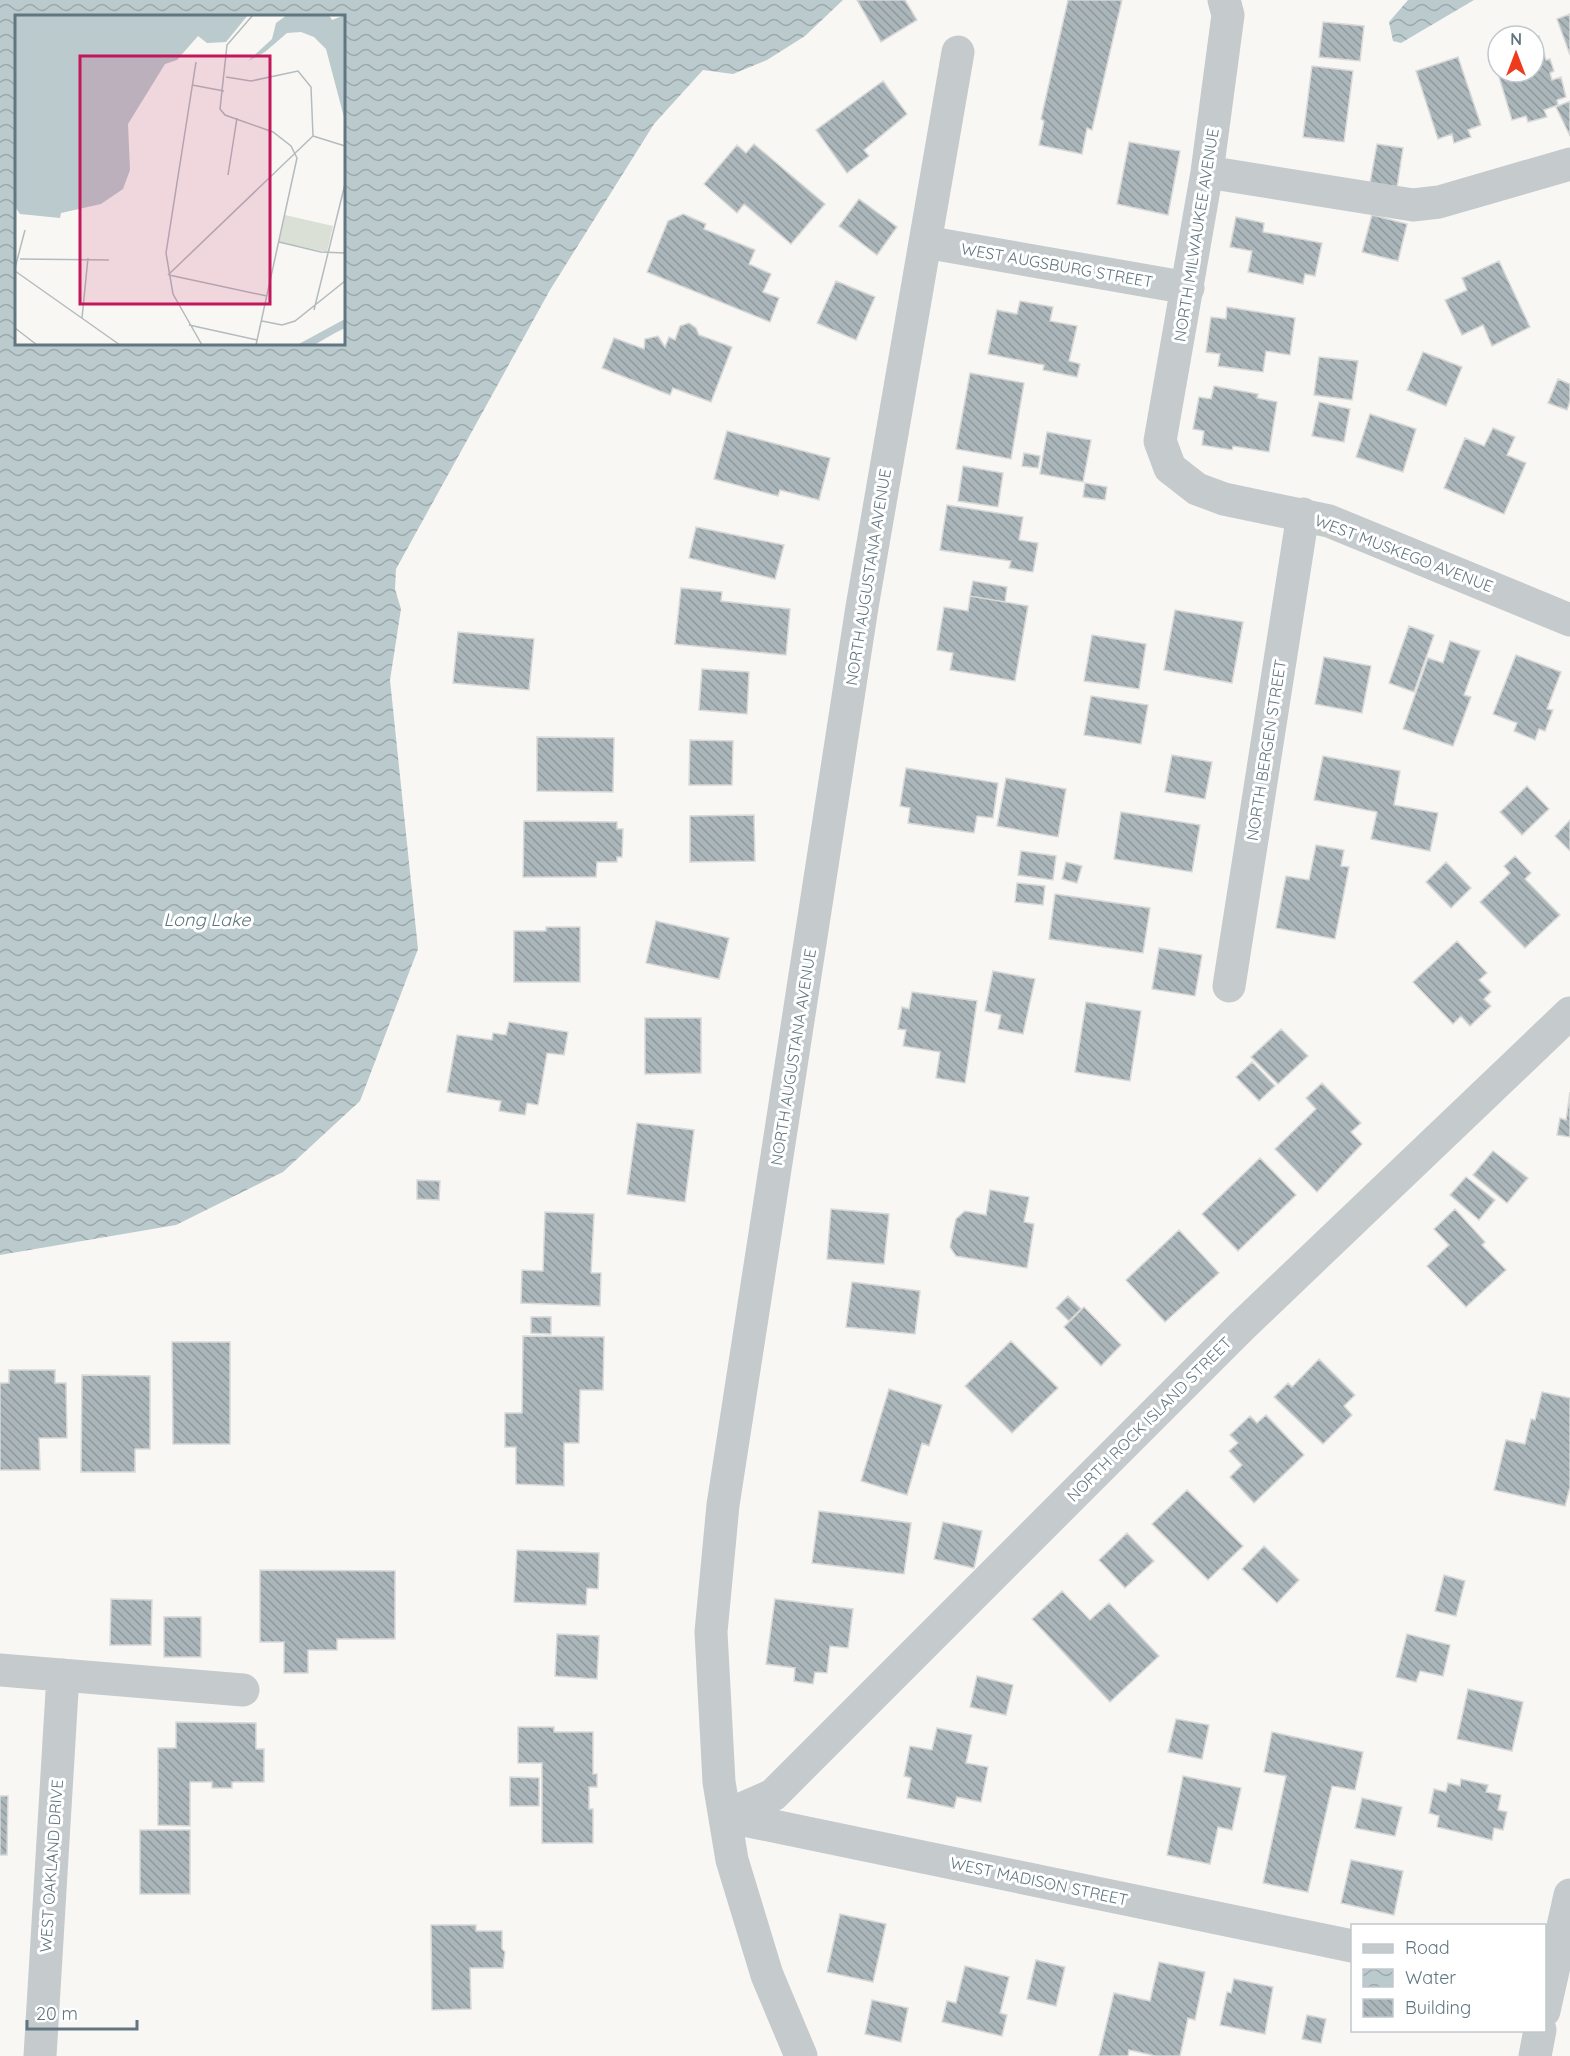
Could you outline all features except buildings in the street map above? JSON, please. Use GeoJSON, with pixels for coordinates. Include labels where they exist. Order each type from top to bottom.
{"type":"FeatureCollection","features":[{"type":"Feature","properties":{"kind":"street","name":"NORTH MILWAUKEE AVENUE"},"geometry":{"type":"LineString","coordinates":[[1170,468],[1160,441],[1207,172],[1228,15],[1224,0]]}},
{"type":"Feature","properties":{"kind":"street","name":"NORTH AUGUSTANA AVENUE"},"geometry":{"type":"LineString","coordinates":[[801,2056],[767,1976],[732,1860],[719,1782],[711,1632],[723,1505],[862,607],[958,52]]}},
{"type":"Feature","properties":{"kind":"street"},"geometry":{"type":"LineString","coordinates":[[1207,172],[1413,206],[1439,202],[1570,164]]}},
{"type":"Feature","properties":{"kind":"street","name":"WEST AUGSBURG STREET"},"geometry":{"type":"LineString","coordinates":[[926,242],[1188,288]]}},
{"type":"Feature","properties":{"kind":"street","name":"WEST MUSKEGO AVENUE"},"geometry":{"type":"LineString","coordinates":[[1170,468],[1197,489],[1224,499],[1329,521],[1570,620]]}},
{"type":"Feature","properties":{"kind":"street","name":"NORTH BERGEN STREET"},"geometry":{"type":"LineString","coordinates":[[1229,986],[1303,514]]}},
{"type":"Feature","properties":{"kind":"street","name":"NORTH ROCK ISLAND STREET"},"geometry":{"type":"LineString","coordinates":[[725,1816],[773,1795],[1241,1327],[1570,1013]]}},
{"type":"Feature","properties":{"kind":"street"},"geometry":{"type":"LineString","coordinates":[[0,1670],[243,1690]]}},
{"type":"Feature","properties":{"kind":"street","name":"WEST OAKLAND DRIVE"},"geometry":{"type":"LineString","coordinates":[[40,2056],[63,1675]]}},
{"type":"Feature","properties":{"kind":"street","name":"WEST MADISON STREET"},"geometry":{"type":"LineString","coordinates":[[725,1816],[1351,1946]]}},
{"type":"Feature","properties":{"kind":"street"},"geometry":{"type":"LineString","coordinates":[[1546,1995],[1570,1895]]}},
{"type":"Feature","properties":{"kind":"street"},"geometry":{"type":"LineString","coordinates":[[1535,2056],[1540,2032]]}},
{"type":"Feature","properties":{"kind":"water","name":"Long Lake"},"geometry":{"type":"Polygon","coordinates":[[[0,0],[843,0],[805,36],[767,60],[733,74],[703,70],[654,124],[550,290],[396,569],[395,589],[401,609],[390,680],[418,949],[360,1101],[283,1172],[176,1225],[0,1255],[0,0]]]}},
{"type":"Feature","properties":{"kind":"water"},"geometry":{"type":"Polygon","coordinates":[[[1408,0],[1474,0],[1401,43],[1393,41],[1389,22],[1408,0]]]}}]}
